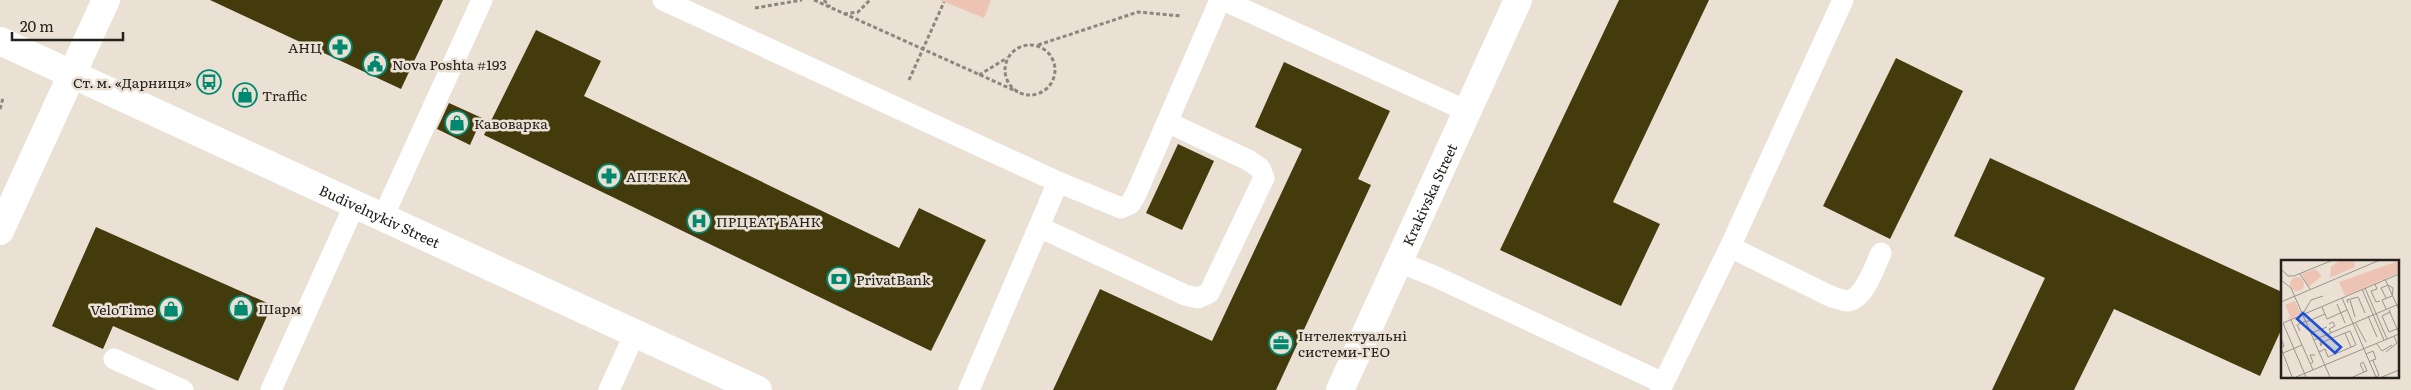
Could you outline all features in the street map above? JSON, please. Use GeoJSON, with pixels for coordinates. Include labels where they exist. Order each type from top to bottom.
{"type":"FeatureCollection","features":[{"type":"Feature","properties":{"kind":"main road"},"geometry":{"type":"LineString","coordinates":[[0,230],[106,0]]}},
{"type":"Feature","properties":{"kind":"main road","name":"Krakivska Street"},"geometry":{"type":"LineString","coordinates":[[1340,390],[1518,0]]}},
{"type":"Feature","properties":{"kind":"main road","name":"Budivelnykiv Street"},"geometry":{"type":"LineString","coordinates":[[0,41],[758,390]]}},
{"type":"Feature","properties":{"kind":"lane"},"geometry":{"type":"LineString","coordinates":[[382,217],[482,0]]}},
{"type":"Feature","properties":{"kind":"lane"},"geometry":{"type":"LineString","coordinates":[[663,0],[1058,182],[1121,208],[1130,204],[1218,6],[1467,111]]}},
{"type":"Feature","properties":{"kind":"lane"},"geometry":{"type":"LineString","coordinates":[[1399,262],[1434,276],[1662,387],[1730,247],[1843,0]]}},
{"type":"Feature","properties":{"kind":"lane"},"geometry":{"type":"LineString","coordinates":[[1039,227],[1185,295],[1198,298],[1209,293],[1264,178],[1260,168],[1248,160],[1167,122]]}},
{"type":"Feature","properties":{"kind":"lane"},"geometry":{"type":"LineString","coordinates":[[969,390],[1058,182]]}},
{"type":"Feature","properties":{"kind":"lane"},"geometry":{"type":"LineString","coordinates":[[271,390],[355,204]]}},
{"type":"Feature","properties":{"kind":"lane"},"geometry":{"type":"LineString","coordinates":[[1730,247],[1832,297],[1846,301],[1856,298],[1864,288],[1881,253]]}},
{"type":"Feature","properties":{"kind":"lane"},"geometry":{"type":"LineString","coordinates":[[609,390],[635,333]]}},
{"type":"Feature","properties":{"kind":"lane"},"geometry":{"type":"LineString","coordinates":[[114,358],[183,390]]}},
{"type":"Feature","properties":{"kind":"path"},"geometry":{"type":"LineString","coordinates":[[814,0],[1018,92],[1034,95],[1042,93],[1053,81],[1055,64],[1052,56],[1038,45]]}},
{"type":"Feature","properties":{"kind":"path"},"geometry":{"type":"LineString","coordinates":[[824,0],[835,11],[842,14],[858,12],[870,0]]}},
{"type":"Feature","properties":{"kind":"path"},"geometry":{"type":"LineString","coordinates":[[896,108],[944,2]]}},
{"type":"Feature","properties":{"kind":"path"},"geometry":{"type":"LineString","coordinates":[[979,75],[1008,57],[1020,46],[1038,45],[1138,12],[1218,6]]}},
{"type":"Feature","properties":{"kind":"path"},"geometry":{"type":"LineString","coordinates":[[1008,57],[1005,73],[1012,87],[1018,92]]}},
{"type":"Feature","properties":{"kind":"path"},"geometry":{"type":"LineString","coordinates":[[0,108],[3,98]]}},
{"type":"Feature","properties":{"kind":"shaded area"},"geometry":{"type":"Polygon","coordinates":[[[940,0],[991,0],[984,18],[940,0]]]}},
{"type":"Feature","properties":{"kind":"building"},"geometry":{"type":"Polygon","coordinates":[[[210,0],[443,0],[401,89],[210,0]]]}},
{"type":"Feature","properties":{"kind":"building"},"geometry":{"type":"Polygon","coordinates":[[[1619,0],[1709,0],[1613,202],[1660,224],[1621,306],[1500,250],[1619,0]]]}},
{"type":"Feature","properties":{"kind":"building"},"geometry":{"type":"Polygon","coordinates":[[[536,30],[601,61],[584,96],[899,248],[919,208],[986,240],[931,351],[484,135],[536,30]]]}},
{"type":"Feature","properties":{"kind":"building"},"geometry":{"type":"Polygon","coordinates":[[[1896,58],[1963,91],[1890,239],[1823,206],[1896,58]]]}},
{"type":"Feature","properties":{"kind":"building"},"geometry":{"type":"Polygon","coordinates":[[[1284,62],[1390,111],[1358,179],[1371,185],[1276,390],[1053,390],[1100,289],[1212,341],[1302,149],[1255,127],[1284,62]]]}},
{"type":"Feature","properties":{"kind":"building","name":"Кавоварка"},"geometry":{"type":"Polygon","coordinates":[[[449,103],[482,118],[470,145],[437,129],[449,103]]]}},
{"type":"Feature","properties":{"kind":"building"},"geometry":{"type":"Polygon","coordinates":[[[1178,144],[1214,161],[1182,230],[1146,213],[1178,144]]]}},
{"type":"Feature","properties":{"kind":"building"},"geometry":{"type":"Polygon","coordinates":[[[1990,158],[2281,292],[2281,330],[2260,376],[2114,309],[2074,390],[1992,390],[2045,278],[1954,236],[1990,158]]]}},
{"type":"Feature","properties":{"kind":"building"},"geometry":{"type":"Polygon","coordinates":[[[96,227],[272,305],[238,381],[113,326],[103,349],[52,326],[96,227]]]}},
{"type":"Feature","properties":{"kind":"place","name":"АНЦ"},"geometry":{"type":"Point","coordinates":[340,47]}},
{"type":"Feature","properties":{"kind":"place","name":"Nova Poshta #193"},"geometry":{"type":"Point","coordinates":[375,64]}},
{"type":"Feature","properties":{"kind":"place","name":"Ст. м. «Дарниця»"},"geometry":{"type":"Point","coordinates":[209,82]}},
{"type":"Feature","properties":{"kind":"place","name":"Traffic"},"geometry":{"type":"Point","coordinates":[245,95]}},
{"type":"Feature","properties":{"kind":"place","name":"Кавоварка"},"geometry":{"type":"Point","coordinates":[457,123]}},
{"type":"Feature","properties":{"kind":"place","name":"АПТЕКА"},"geometry":{"type":"Point","coordinates":[609,176]}},
{"type":"Feature","properties":{"kind":"place","name":"ПРЦЕАТ БАНК"},"geometry":{"type":"Point","coordinates":[699,221]}},
{"type":"Feature","properties":{"kind":"place","name":"PrivatBank"},"geometry":{"type":"Point","coordinates":[839,279]}},
{"type":"Feature","properties":{"kind":"place","name":"Шарм"},"geometry":{"type":"Point","coordinates":[241,308]}},
{"type":"Feature","properties":{"kind":"place","name":"VeloTime"},"geometry":{"type":"Point","coordinates":[171,309]}},
{"type":"Feature","properties":{"kind":"place","name":"Інтелектуальні системи-ГЕО"},"geometry":{"type":"Point","coordinates":[1281,343]}}]}
